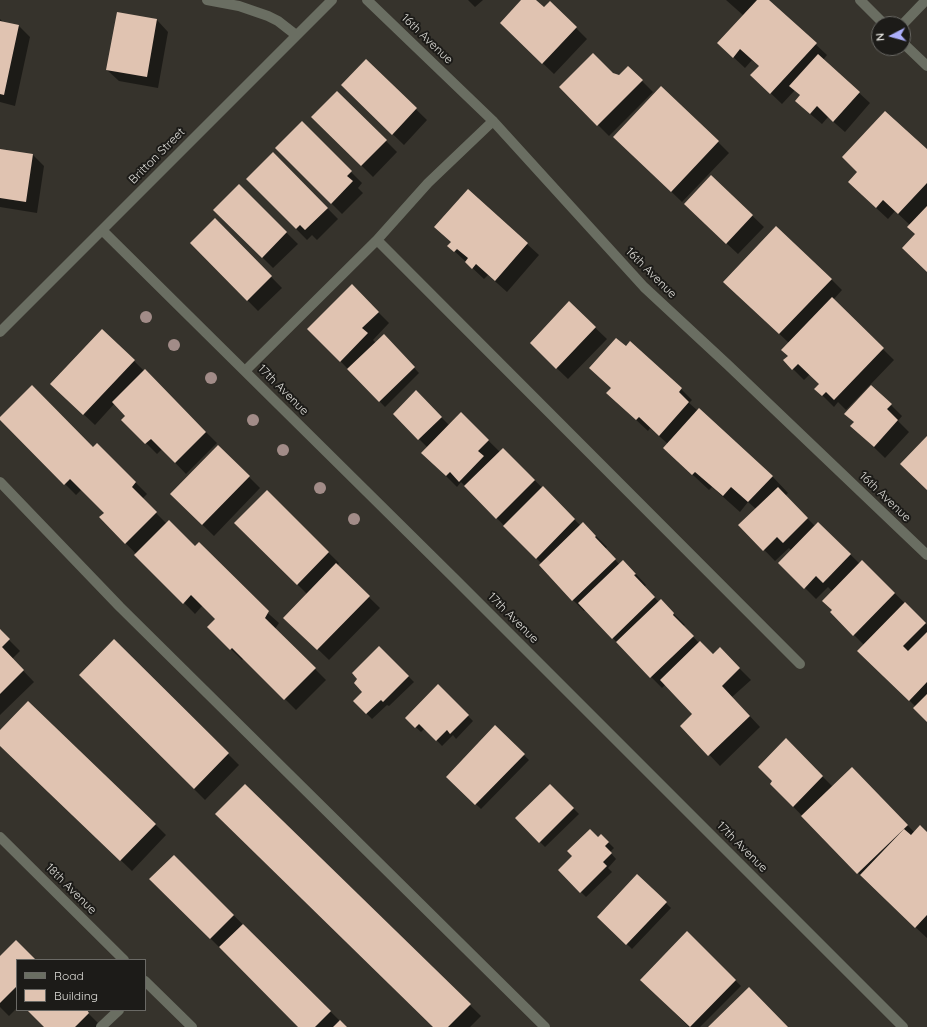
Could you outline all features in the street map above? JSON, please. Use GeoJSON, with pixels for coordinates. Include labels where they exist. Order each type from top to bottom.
{"type":"FeatureCollection","features":[{"type":"Feature","properties":{"kind":"street"},"geometry":{"type":"LineString","coordinates":[[207,0],[239,6],[268,16],[278,21],[296,35]]}},
{"type":"Feature","properties":{"kind":"street","name":"Britton Street"},"geometry":{"type":"LineString","coordinates":[[0,332],[332,0]]}},
{"type":"Feature","properties":{"kind":"street","name":"16th Avenue"},"geometry":{"type":"LineString","coordinates":[[367,0],[492,121],[644,287],[927,555]]}},
{"type":"Feature","properties":{"kind":"street"},"geometry":{"type":"LineString","coordinates":[[860,0],[876,16]]}},
{"type":"Feature","properties":{"kind":"street"},"geometry":{"type":"LineString","coordinates":[[911,16],[926,0]]}},
{"type":"Feature","properties":{"kind":"street"},"geometry":{"type":"LineString","coordinates":[[911,51],[927,66]]}},
{"type":"Feature","properties":{"kind":"street"},"geometry":{"type":"LineString","coordinates":[[245,371],[377,240],[428,183],[492,121]]}},
{"type":"Feature","properties":{"kind":"street","name":"17th Avenue"},"geometry":{"type":"LineString","coordinates":[[102,230],[449,572],[903,1027]]}},
{"type":"Feature","properties":{"kind":"street"},"geometry":{"type":"LineString","coordinates":[[377,240],[800,664]]}},
{"type":"Feature","properties":{"kind":"street"},"geometry":{"type":"LineString","coordinates":[[0,482],[120,608],[545,1027]]}},
{"type":"Feature","properties":{"kind":"street","name":"18th Avenue"},"geometry":{"type":"LineString","coordinates":[[0,837],[123,959]]}},
{"type":"Feature","properties":{"kind":"street"},"geometry":{"type":"LineString","coordinates":[[146,983],[192,1027]]}},
{"type":"Feature","properties":{"kind":"street"},"geometry":{"type":"LineString","coordinates":[[101,1027],[118,1011]]}},
{"type":"Feature","properties":{"kind":"building"},"geometry":{"type":"Polygon","coordinates":[[[521,0],[536,0],[544,7],[550,1],[577,27],[542,64],[500,23],[521,0]]]}},
{"type":"Feature","properties":{"kind":"building"},"geometry":{"type":"Polygon","coordinates":[[[757,0],[769,0],[817,43],[770,94],[750,75],[759,66],[740,49],[733,58],[717,43],[757,0]]]}},
{"type":"Feature","properties":{"kind":"building"},"geometry":{"type":"Polygon","coordinates":[[[117,12],[157,19],[147,77],[106,70],[117,12]]]}},
{"type":"Feature","properties":{"kind":"building"},"geometry":{"type":"Polygon","coordinates":[[[0,21],[19,25],[4,95],[0,94],[0,21]]]}},
{"type":"Feature","properties":{"kind":"building"},"geometry":{"type":"Polygon","coordinates":[[[593,53],[613,73],[619,75],[628,66],[643,80],[597,126],[559,87],[593,53]]]}},
{"type":"Feature","properties":{"kind":"building"},"geometry":{"type":"Polygon","coordinates":[[[818,54],[860,92],[833,122],[817,106],[810,114],[795,101],[800,95],[789,86],[818,54]]]}},
{"type":"Feature","properties":{"kind":"building"},"geometry":{"type":"Polygon","coordinates":[[[366,59],[417,108],[392,135],[341,85],[366,59]]]}},
{"type":"Feature","properties":{"kind":"building"},"geometry":{"type":"Polygon","coordinates":[[[661,86],[719,141],[671,192],[613,137],[661,86]]]}},
{"type":"Feature","properties":{"kind":"building"},"geometry":{"type":"Polygon","coordinates":[[[337,91],[387,140],[361,166],[311,117],[337,91]]]}},
{"type":"Feature","properties":{"kind":"building"},"geometry":{"type":"Polygon","coordinates":[[[885,111],[927,149],[927,183],[898,214],[883,200],[876,208],[848,182],[857,172],[842,157],[885,111]]]}},
{"type":"Feature","properties":{"kind":"building"},"geometry":{"type":"Polygon","coordinates":[[[302,121],[352,171],[347,176],[353,181],[331,204],[275,148],[302,121]]]}},
{"type":"Feature","properties":{"kind":"building"},"geometry":{"type":"Polygon","coordinates":[[[0,149],[33,154],[26,202],[0,198],[0,149]]]}},
{"type":"Feature","properties":{"kind":"building"},"geometry":{"type":"Polygon","coordinates":[[[273,152],[328,208],[305,230],[300,225],[296,229],[246,179],[273,152]]]}},
{"type":"Feature","properties":{"kind":"building"},"geometry":{"type":"Polygon","coordinates":[[[711,175],[753,215],[726,244],[684,204],[711,175]]]}},
{"type":"Feature","properties":{"kind":"building"},"geometry":{"type":"Polygon","coordinates":[[[239,184],[287,232],[262,258],[213,210],[239,184]]]}},
{"type":"Feature","properties":{"kind":"building"},"geometry":{"type":"Polygon","coordinates":[[[468,189],[528,243],[495,281],[476,264],[472,269],[465,262],[468,258],[457,249],[454,252],[447,246],[451,242],[434,227],[468,189]]]}},
{"type":"Feature","properties":{"kind":"building"},"geometry":{"type":"Polygon","coordinates":[[[927,206],[927,272],[902,248],[915,234],[907,227],[927,206]]]}},
{"type":"Feature","properties":{"kind":"building"},"geometry":{"type":"Polygon","coordinates":[[[215,218],[272,276],[247,301],[190,243],[215,218]]]}},
{"type":"Feature","properties":{"kind":"building"},"geometry":{"type":"Polygon","coordinates":[[[776,226],[832,279],[779,334],[723,282],[776,226]]]}},
{"type":"Feature","properties":{"kind":"building"},"geometry":{"type":"Polygon","coordinates":[[[352,284],[379,312],[362,328],[368,333],[340,362],[307,329],[352,284]]]}},
{"type":"Feature","properties":{"kind":"building"},"geometry":{"type":"Polygon","coordinates":[[[832,297],[884,348],[834,400],[826,392],[822,396],[814,389],[819,384],[798,364],[792,370],[783,360],[788,356],[781,350],[832,297]]]}},
{"type":"Feature","properties":{"kind":"building"},"geometry":{"type":"Polygon","coordinates":[[[569,301],[596,327],[556,369],[530,343],[569,301]]]}},
{"type":"Feature","properties":{"kind":"building"},"geometry":{"type":"Polygon","coordinates":[[[102,329],[135,360],[83,415],[50,384],[102,329]]]}},
{"type":"Feature","properties":{"kind":"building"},"geometry":{"type":"Polygon","coordinates":[[[384,334],[415,367],[379,402],[347,369],[384,334]]]}},
{"type":"Feature","properties":{"kind":"building"},"geometry":{"type":"Polygon","coordinates":[[[616,338],[626,346],[630,341],[682,388],[679,392],[689,402],[659,436],[639,417],[636,420],[606,393],[611,388],[589,368],[616,338]]]}},
{"type":"Feature","properties":{"kind":"building"},"geometry":{"type":"Polygon","coordinates":[[[145,369],[206,432],[175,463],[151,439],[145,444],[121,420],[125,416],[112,402],[145,369]]]}},
{"type":"Feature","properties":{"kind":"building"},"geometry":{"type":"Polygon","coordinates":[[[32,385],[93,447],[97,443],[136,482],[132,487],[157,512],[125,544],[99,517],[104,513],[70,479],[64,485],[0,420],[0,417],[32,385]]]}},
{"type":"Feature","properties":{"kind":"building"},"geometry":{"type":"Polygon","coordinates":[[[871,385],[892,404],[887,409],[898,420],[874,447],[850,426],[854,422],[844,414],[871,385]]]}},
{"type":"Feature","properties":{"kind":"building"},"geometry":{"type":"Polygon","coordinates":[[[416,390],[442,417],[418,440],[393,414],[416,390]]]}},
{"type":"Feature","properties":{"kind":"building"},"geometry":{"type":"Polygon","coordinates":[[[699,408],[773,476],[748,502],[731,487],[723,496],[695,472],[692,475],[663,448],[699,408]]]}},
{"type":"Feature","properties":{"kind":"building"},"geometry":{"type":"Polygon","coordinates":[[[461,412],[489,440],[478,451],[484,456],[459,482],[450,472],[446,476],[421,453],[461,412]]]}},
{"type":"Feature","properties":{"kind":"building"},"geometry":{"type":"Polygon","coordinates":[[[927,436],[927,490],[900,464],[927,436]]]}},
{"type":"Feature","properties":{"kind":"building"},"geometry":{"type":"Polygon","coordinates":[[[218,445],[250,476],[202,525],[170,494],[218,445]]]}},
{"type":"Feature","properties":{"kind":"building"},"geometry":{"type":"Polygon","coordinates":[[[503,448],[535,480],[496,519],[464,486],[503,448]]]}},
{"type":"Feature","properties":{"kind":"building"},"geometry":{"type":"Polygon","coordinates":[[[543,486],[575,519],[536,559],[503,526],[543,486]]]}},
{"type":"Feature","properties":{"kind":"building"},"geometry":{"type":"Polygon","coordinates":[[[778,487],[808,518],[783,543],[777,537],[763,551],[738,525],[778,487]]]}},
{"type":"Feature","properties":{"kind":"building"},"geometry":{"type":"Polygon","coordinates":[[[267,490],[329,552],[297,585],[234,523],[267,490]]]}},
{"type":"Feature","properties":{"kind":"building"},"geometry":{"type":"Polygon","coordinates":[[[169,520],[195,546],[199,542],[269,611],[265,618],[316,668],[284,700],[232,648],[230,650],[207,627],[215,619],[191,595],[183,604],[134,555],[169,520]]]}},
{"type":"Feature","properties":{"kind":"building"},"geometry":{"type":"Polygon","coordinates":[[[583,522],[616,559],[572,601],[539,565],[583,522]]]}},
{"type":"Feature","properties":{"kind":"building"},"geometry":{"type":"Polygon","coordinates":[[[818,522],[851,554],[823,583],[816,576],[804,589],[778,563],[818,522]]]}},
{"type":"Feature","properties":{"kind":"building"},"geometry":{"type":"Polygon","coordinates":[[[623,560],[636,574],[634,575],[655,597],[612,639],[578,603],[623,560]]]}},
{"type":"Feature","properties":{"kind":"building"},"geometry":{"type":"Polygon","coordinates":[[[862,560],[895,593],[853,636],[830,612],[832,610],[822,601],[862,560]]]}},
{"type":"Feature","properties":{"kind":"building"},"geometry":{"type":"Polygon","coordinates":[[[336,563],[370,596],[317,650],[283,618],[336,563]]]}},
{"type":"Feature","properties":{"kind":"building"},"geometry":{"type":"Polygon","coordinates":[[[661,599],[674,613],[673,615],[694,636],[650,678],[616,642],[661,599]]]}},
{"type":"Feature","properties":{"kind":"building"},"geometry":{"type":"Polygon","coordinates":[[[905,602],[926,623],[903,646],[908,651],[927,632],[927,682],[909,701],[857,651],[905,602]]]}},
{"type":"Feature","properties":{"kind":"building"},"geometry":{"type":"Polygon","coordinates":[[[0,629],[10,639],[2,647],[24,670],[0,694],[0,629]]]}},
{"type":"Feature","properties":{"kind":"building"},"geometry":{"type":"Polygon","coordinates":[[[114,639],[229,753],[194,789],[79,675],[114,639]]]}},
{"type":"Feature","properties":{"kind":"building"},"geometry":{"type":"Polygon","coordinates":[[[700,641],[713,654],[720,647],[740,668],[722,686],[750,716],[708,756],[680,726],[692,714],[660,680],[700,641]]]}},
{"type":"Feature","properties":{"kind":"building"},"geometry":{"type":"Polygon","coordinates":[[[379,646],[409,676],[383,702],[381,700],[366,714],[353,701],[362,692],[354,683],[357,679],[352,673],[379,646]]]}},
{"type":"Feature","properties":{"kind":"building"},"geometry":{"type":"Polygon","coordinates":[[[438,684],[469,715],[450,734],[447,730],[436,741],[419,724],[415,728],[405,718],[438,684]]]}},
{"type":"Feature","properties":{"kind":"building"},"geometry":{"type":"Polygon","coordinates":[[[927,694],[927,722],[913,708],[927,694]]]}},
{"type":"Feature","properties":{"kind":"building"},"geometry":{"type":"Polygon","coordinates":[[[28,701],[156,824],[120,861],[0,746],[0,730],[28,701]]]}},
{"type":"Feature","properties":{"kind":"building"},"geometry":{"type":"Polygon","coordinates":[[[495,725],[525,754],[475,805],[446,777],[495,725]]]}},
{"type":"Feature","properties":{"kind":"building"},"geometry":{"type":"Polygon","coordinates":[[[786,738],[823,776],[793,807],[770,784],[772,781],[758,767],[786,738]]]}},
{"type":"Feature","properties":{"kind":"building"},"geometry":{"type":"Polygon","coordinates":[[[852,767],[908,825],[857,874],[801,816],[852,767]]]}},
{"type":"Feature","properties":{"kind":"building"},"geometry":{"type":"Polygon","coordinates":[[[245,784],[471,1004],[448,1027],[433,1027],[215,814],[245,784]]]}},
{"type":"Feature","properties":{"kind":"building"},"geometry":{"type":"Polygon","coordinates":[[[550,784],[574,808],[539,843],[515,818],[550,784]]]}},
{"type":"Feature","properties":{"kind":"building"},"geometry":{"type":"Polygon","coordinates":[[[920,825],[927,832],[927,915],[915,928],[860,875],[904,829],[911,835],[920,825]]]}},
{"type":"Feature","properties":{"kind":"building"},"geometry":{"type":"Polygon","coordinates":[[[590,829],[598,837],[601,834],[609,842],[605,846],[612,853],[603,862],[607,866],[580,893],[558,870],[572,856],[567,851],[590,829]]]}},
{"type":"Feature","properties":{"kind":"building"},"geometry":{"type":"Polygon","coordinates":[[[174,855],[234,915],[210,939],[149,879],[174,855]]]}},
{"type":"Feature","properties":{"kind":"building"},"geometry":{"type":"Polygon","coordinates":[[[637,874],[667,902],[626,945],[597,917],[637,874]]]}},
{"type":"Feature","properties":{"kind":"building"},"geometry":{"type":"Polygon","coordinates":[[[243,924],[331,1011],[315,1027],[298,1027],[219,947],[243,924]]]}},
{"type":"Feature","properties":{"kind":"building"},"geometry":{"type":"Polygon","coordinates":[[[687,931],[736,980],[690,1027],[640,980],[687,931]]]}},
{"type":"Feature","properties":{"kind":"building"},"geometry":{"type":"Polygon","coordinates":[[[16,940],[35,959],[16,959],[16,987],[0,1003],[0,956],[16,940]]]}},
{"type":"Feature","properties":{"kind":"building"},"geometry":{"type":"Polygon","coordinates":[[[749,987],[788,1027],[708,1027],[749,987]]]}},
{"type":"Feature","properties":{"kind":"building"},"geometry":{"type":"Polygon","coordinates":[[[28,1011],[88,1011],[89,1013],[75,1027],[44,1027],[28,1011]]]}},
{"type":"Feature","properties":{"kind":"building"},"geometry":{"type":"Polygon","coordinates":[[[340,1020],[347,1027],[333,1027],[340,1020]]]}}]}
